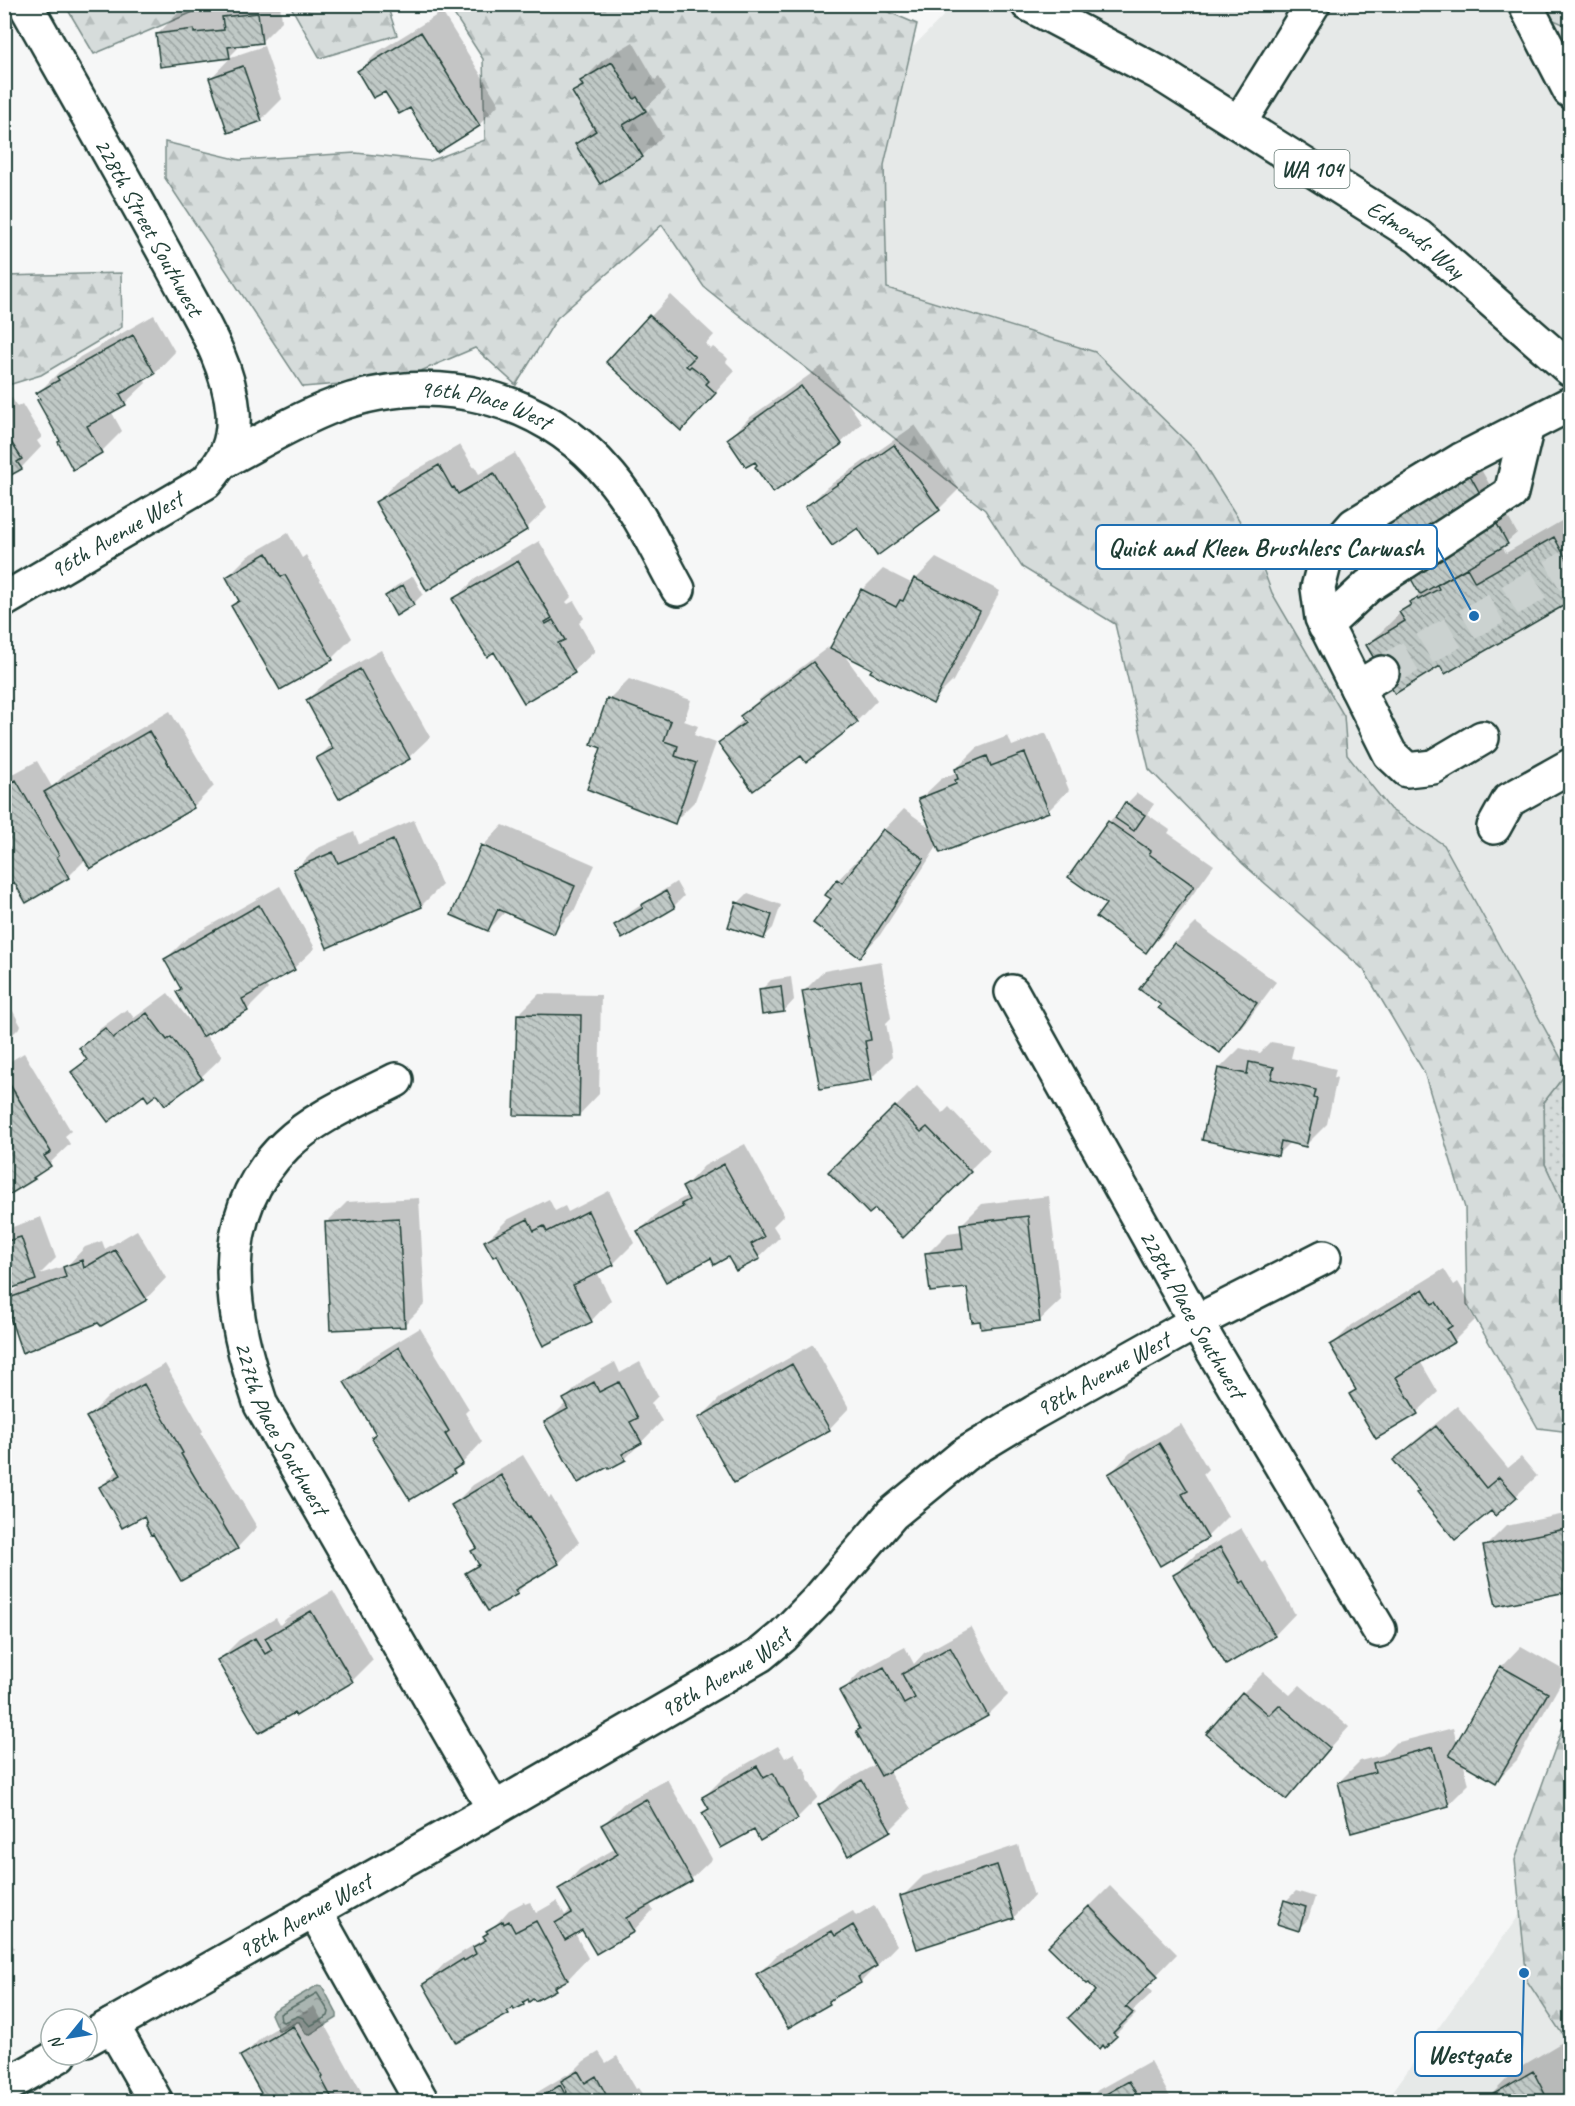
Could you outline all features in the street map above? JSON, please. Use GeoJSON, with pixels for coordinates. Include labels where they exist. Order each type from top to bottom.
{"type":"FeatureCollection","features":[{"type":"Feature","properties":{"kind":"street","name":"228th Street Southwest"},"geometry":{"type":"LineString","coordinates":[[25,4],[139,205],[210,338],[224,373],[233,414],[229,448],[224,461]]}},
{"type":"Feature","properties":{"kind":"street","name":"Edmonds Way"},"geometry":{"type":"LineString","coordinates":[[1028,4],[1159,73],[1419,237],[1570,369]]}},
{"type":"Feature","properties":{"kind":"street"},"geometry":{"type":"LineString","coordinates":[[1239,123],[1312,4]]}},
{"type":"Feature","properties":{"kind":"street"},"geometry":{"type":"LineString","coordinates":[[1525,4],[1570,91]]}},
{"type":"Feature","properties":{"kind":"street","name":"96th Place West"},"geometry":{"type":"LineString","coordinates":[[224,461],[334,406],[389,391],[416,388],[441,389],[467,392],[494,399],[521,408],[553,426],[597,461],[625,497],[678,589]]}},
{"type":"Feature","properties":{"kind":"street"},"geometry":{"type":"LineString","coordinates":[[1482,738],[1433,767],[1407,770],[1390,754],[1369,680],[1325,626],[1322,618],[1318,588],[1326,557],[1354,525],[1461,460],[1570,404]]}},
{"type":"Feature","properties":{"kind":"street"},"geometry":{"type":"LineString","coordinates":[[1325,626],[1368,586],[1511,493],[1527,426]]}},
{"type":"Feature","properties":{"kind":"street","name":"96th Avenue West"},"geometry":{"type":"LineString","coordinates":[[4,600],[206,482],[224,461]]}},
{"type":"Feature","properties":{"kind":"street"},"geometry":{"type":"LineString","coordinates":[[1494,827],[1509,800],[1570,766]]}},
{"type":"Feature","properties":{"kind":"street","name":"228th Place Southwest"},"geometry":{"type":"LineString","coordinates":[[1012,992],[1196,1322],[1380,1630]]}},
{"type":"Feature","properties":{"kind":"street","name":"227th Place Southwest"},"geometry":{"type":"LineString","coordinates":[[396,1080],[325,1116],[288,1144],[262,1171],[246,1201],[237,1229],[234,1288],[247,1362],[261,1405],[494,1809]]}},
{"type":"Feature","properties":{"kind":"street","name":"98th Avenue West"},"geometry":{"type":"LineString","coordinates":[[100,2032],[760,1655],[783,1636],[818,1600],[892,1514],[964,1455],[1035,1412],[1196,1322],[1324,1257]]}},
{"type":"Feature","properties":{"kind":"street"},"geometry":{"type":"LineString","coordinates":[[314,1910],[422,2102]]}},
{"type":"Feature","properties":{"kind":"street"},"geometry":{"type":"LineString","coordinates":[[100,2032],[156,2102]]}},
{"type":"Feature","properties":{"kind":"street"},"geometry":{"type":"LineString","coordinates":[[4,2087],[39,2067]]}},
{"type":"Feature","properties":{"kind":"shaded area"},"geometry":{"type":"Polygon","coordinates":[[[954,5],[1570,5],[1570,1282],[1134,573],[718,246],[954,5]]]}},
{"type":"Feature","properties":{"kind":"shaded area"},"geometry":{"type":"Polygon","coordinates":[[[1570,1844],[1570,2101],[1386,2101],[1570,1844]]]}},
{"type":"Feature","properties":{"kind":"green space"},"geometry":{"type":"Polygon","coordinates":[[[870,4],[917,24],[884,165],[887,288],[1095,352],[1195,450],[1253,542],[1272,593],[1344,716],[1347,755],[1390,809],[1444,845],[1568,1071],[1544,1102],[1545,1164],[1570,1218],[1570,1432],[1538,1428],[1467,1304],[1465,1208],[1424,1072],[1364,970],[1243,864],[1149,769],[1115,624],[1022,567],[985,510],[704,287],[662,225],[557,318],[516,385],[475,348],[402,379],[303,387],[165,178],[165,142],[240,160],[356,153],[430,161],[485,140],[483,59],[448,5],[870,4]]]}},
{"type":"Feature","properties":{"kind":"green space"},"geometry":{"type":"Polygon","coordinates":[[[65,5],[223,5],[198,10],[94,54],[65,5]]]}},
{"type":"Feature","properties":{"kind":"green space"},"geometry":{"type":"Polygon","coordinates":[[[290,5],[387,5],[397,35],[320,58],[290,5]]]}},
{"type":"Feature","properties":{"kind":"green space"},"geometry":{"type":"Polygon","coordinates":[[[1541,5],[1570,5],[1570,27],[1549,18],[1541,5]]]}},
{"type":"Feature","properties":{"kind":"green space"},"geometry":{"type":"Polygon","coordinates":[[[121,273],[122,327],[41,375],[5,386],[5,276],[121,273]]]}},
{"type":"Feature","properties":{"kind":"green space"},"geometry":{"type":"Polygon","coordinates":[[[1570,1068],[1570,1138],[1563,1166],[1569,1198],[1562,1203],[1545,1164],[1544,1102],[1570,1068]]]}},
{"type":"Feature","properties":{"kind":"green space"},"geometry":{"type":"Polygon","coordinates":[[[1570,1707],[1570,2046],[1527,1981],[1515,1860],[1570,1707]]]}},
{"type":"Feature","properties":{"kind":"water"},"geometry":{"type":"Polygon","coordinates":[[[318,1985],[322,1986],[337,2018],[309,2035],[299,2022],[278,2030],[271,2014],[273,2011],[318,1985]]]}},
{"type":"Feature","properties":{"kind":"building"},"geometry":{"type":"Polygon","coordinates":[[[258,13],[262,43],[228,47],[230,58],[160,67],[156,34],[194,29],[194,33],[224,30],[222,17],[258,13]]]}},
{"type":"Feature","properties":{"kind":"building"},"geometry":{"type":"Polygon","coordinates":[[[421,32],[480,126],[437,153],[410,108],[399,114],[385,92],[373,98],[357,71],[421,32]]]}},
{"type":"Feature","properties":{"kind":"building"},"geometry":{"type":"Polygon","coordinates":[[[612,62],[634,99],[637,97],[646,111],[623,125],[643,157],[600,184],[575,144],[596,131],[572,92],[583,86],[580,81],[612,62]]]}},
{"type":"Feature","properties":{"kind":"building"},"geometry":{"type":"Polygon","coordinates":[[[243,66],[262,121],[228,133],[209,78],[243,66]]]}},
{"type":"Feature","properties":{"kind":"building"},"geometry":{"type":"Polygon","coordinates":[[[649,315],[695,357],[686,366],[689,368],[691,366],[703,375],[709,381],[706,384],[716,393],[681,431],[606,362],[649,315]]]}},
{"type":"Feature","properties":{"kind":"building"},"geometry":{"type":"Polygon","coordinates":[[[133,335],[155,374],[120,394],[126,405],[87,426],[102,453],[73,470],[37,400],[40,399],[36,393],[59,380],[57,377],[133,335]]]}},
{"type":"Feature","properties":{"kind":"building"},"geometry":{"type":"Polygon","coordinates":[[[801,386],[842,444],[773,493],[755,467],[757,465],[755,462],[746,467],[727,439],[801,386]]]}},
{"type":"Feature","properties":{"kind":"building"},"geometry":{"type":"Polygon","coordinates":[[[4,431],[22,459],[17,462],[22,469],[4,479],[4,431]]]}},
{"type":"Feature","properties":{"kind":"building"},"geometry":{"type":"Polygon","coordinates":[[[894,445],[940,510],[877,556],[858,528],[832,546],[805,507],[894,445]]]}},
{"type":"Feature","properties":{"kind":"building"},"geometry":{"type":"Polygon","coordinates":[[[1461,459],[1508,544],[1421,594],[1372,509],[1461,459]]]}},
{"type":"Feature","properties":{"kind":"building"},"geometry":{"type":"Polygon","coordinates":[[[439,465],[458,494],[494,473],[527,530],[427,591],[375,502],[439,465]]]}},
{"type":"Feature","properties":{"kind":"building"},"geometry":{"type":"Polygon","coordinates":[[[1554,537],[1570,566],[1570,602],[1445,674],[1440,666],[1395,694],[1366,645],[1405,621],[1399,612],[1411,605],[1409,602],[1439,589],[1437,585],[1467,568],[1475,582],[1554,537]]]}},
{"type":"Feature","properties":{"kind":"building"},"geometry":{"type":"Polygon","coordinates":[[[267,553],[281,577],[285,575],[333,660],[280,690],[231,606],[239,601],[226,577],[267,553]]]}},
{"type":"Feature","properties":{"kind":"building"},"geometry":{"type":"Polygon","coordinates":[[[518,561],[552,618],[545,622],[546,624],[553,620],[565,640],[558,643],[575,673],[524,703],[494,652],[487,657],[452,599],[518,561]]]}},
{"type":"Feature","properties":{"kind":"building"},"geometry":{"type":"Polygon","coordinates":[[[914,578],[980,611],[933,704],[870,672],[872,669],[830,648],[861,589],[896,607],[900,600],[903,601],[914,578]]]}},
{"type":"Feature","properties":{"kind":"building"},"geometry":{"type":"Polygon","coordinates":[[[403,585],[414,605],[396,616],[385,596],[403,585]]]}},
{"type":"Feature","properties":{"kind":"building"},"geometry":{"type":"Polygon","coordinates":[[[813,662],[858,722],[806,763],[801,756],[753,791],[718,743],[745,723],[740,716],[813,662]]]}},
{"type":"Feature","properties":{"kind":"building"},"geometry":{"type":"Polygon","coordinates":[[[360,669],[410,759],[339,799],[316,758],[333,749],[306,700],[360,669]]]}},
{"type":"Feature","properties":{"kind":"building"},"geometry":{"type":"Polygon","coordinates":[[[607,698],[671,721],[664,741],[678,746],[675,756],[696,763],[675,824],[587,789],[601,748],[591,744],[607,698]]]}},
{"type":"Feature","properties":{"kind":"building"},"geometry":{"type":"Polygon","coordinates":[[[149,731],[194,808],[90,869],[44,792],[149,731]]]}},
{"type":"Feature","properties":{"kind":"building"},"geometry":{"type":"Polygon","coordinates":[[[1025,753],[1049,812],[940,853],[918,799],[956,784],[955,780],[958,779],[955,769],[987,756],[991,766],[1025,753]]]}},
{"type":"Feature","properties":{"kind":"building"},"geometry":{"type":"Polygon","coordinates":[[[16,780],[59,855],[57,857],[69,878],[26,903],[14,882],[4,888],[4,787],[16,780]]]}},
{"type":"Feature","properties":{"kind":"building"},"geometry":{"type":"Polygon","coordinates":[[[1125,802],[1145,815],[1134,831],[1115,818],[1125,802]]]}},
{"type":"Feature","properties":{"kind":"building"},"geometry":{"type":"Polygon","coordinates":[[[1108,821],[1151,851],[1149,854],[1194,886],[1146,953],[1096,917],[1106,904],[1068,877],[1108,821]]]}},
{"type":"Feature","properties":{"kind":"building"},"geometry":{"type":"Polygon","coordinates":[[[883,829],[924,859],[860,958],[813,923],[831,899],[825,895],[837,879],[842,883],[883,829]]]}},
{"type":"Feature","properties":{"kind":"building"},"geometry":{"type":"Polygon","coordinates":[[[393,840],[422,907],[327,948],[293,869],[333,852],[338,863],[393,840]]]}},
{"type":"Feature","properties":{"kind":"building"},"geometry":{"type":"Polygon","coordinates":[[[481,845],[575,886],[554,934],[498,909],[488,931],[451,915],[481,845]]]}},
{"type":"Feature","properties":{"kind":"building"},"geometry":{"type":"Polygon","coordinates":[[[666,891],[675,908],[622,939],[614,925],[643,908],[641,905],[666,891]]]}},
{"type":"Feature","properties":{"kind":"building"},"geometry":{"type":"Polygon","coordinates":[[[736,902],[772,915],[764,939],[728,927],[736,902]]]}},
{"type":"Feature","properties":{"kind":"building"},"geometry":{"type":"Polygon","coordinates":[[[259,905],[295,970],[242,999],[248,1011],[202,1037],[176,992],[181,989],[164,959],[259,905]]]}},
{"type":"Feature","properties":{"kind":"building"},"geometry":{"type":"Polygon","coordinates":[[[1174,943],[1257,1003],[1220,1053],[1158,1008],[1161,1005],[1139,989],[1174,943]]]}},
{"type":"Feature","properties":{"kind":"building"},"geometry":{"type":"Polygon","coordinates":[[[861,981],[871,1040],[865,1041],[872,1080],[820,1089],[802,991],[861,981]]]}},
{"type":"Feature","properties":{"kind":"building"},"geometry":{"type":"Polygon","coordinates":[[[781,986],[784,1012],[762,1015],[759,989],[781,986]]]}},
{"type":"Feature","properties":{"kind":"building"},"geometry":{"type":"Polygon","coordinates":[[[147,1013],[167,1040],[171,1037],[202,1078],[165,1105],[157,1094],[148,1101],[144,1095],[108,1122],[71,1072],[87,1060],[79,1048],[105,1028],[113,1038],[147,1013]]]}},
{"type":"Feature","properties":{"kind":"building"},"geometry":{"type":"Polygon","coordinates":[[[517,1014],[581,1015],[579,1116],[514,1115],[517,1014]]]}},
{"type":"Feature","properties":{"kind":"building"},"geometry":{"type":"Polygon","coordinates":[[[1249,1062],[1274,1067],[1271,1079],[1316,1090],[1314,1098],[1317,1099],[1306,1147],[1281,1141],[1278,1156],[1202,1140],[1218,1068],[1247,1074],[1249,1062]]]}},
{"type":"Feature","properties":{"kind":"building"},"geometry":{"type":"Polygon","coordinates":[[[4,1075],[51,1152],[44,1156],[51,1166],[4,1198],[4,1075]]]}},
{"type":"Feature","properties":{"kind":"building"},"geometry":{"type":"Polygon","coordinates":[[[895,1106],[921,1132],[927,1127],[971,1172],[903,1238],[875,1209],[869,1214],[828,1172],[895,1106]]]}},
{"type":"Feature","properties":{"kind":"building"},"geometry":{"type":"Polygon","coordinates":[[[724,1164],[764,1237],[751,1244],[760,1259],[736,1271],[728,1257],[714,1265],[711,1258],[666,1282],[637,1231],[683,1207],[681,1204],[689,1200],[682,1187],[724,1164]]]}},
{"type":"Feature","properties":{"kind":"building"},"geometry":{"type":"Polygon","coordinates":[[[588,1211],[614,1265],[573,1285],[592,1322],[543,1346],[497,1255],[493,1257],[484,1241],[528,1219],[534,1231],[544,1226],[547,1232],[588,1211]]]}},
{"type":"Feature","properties":{"kind":"building"},"geometry":{"type":"Polygon","coordinates":[[[1028,1216],[1040,1322],[981,1329],[980,1321],[972,1322],[967,1288],[930,1292],[925,1253],[963,1249],[960,1224],[1028,1216]]]}},
{"type":"Feature","properties":{"kind":"building"},"geometry":{"type":"Polygon","coordinates":[[[399,1218],[405,1327],[330,1330],[325,1222],[399,1218]]]}},
{"type":"Feature","properties":{"kind":"building"},"geometry":{"type":"Polygon","coordinates":[[[21,1237],[36,1280],[4,1291],[4,1242],[21,1237]]]}},
{"type":"Feature","properties":{"kind":"building"},"geometry":{"type":"Polygon","coordinates":[[[115,1250],[147,1300],[101,1326],[98,1323],[22,1353],[4,1300],[66,1277],[63,1267],[82,1260],[84,1268],[115,1250]]]}},
{"type":"Feature","properties":{"kind":"building"},"geometry":{"type":"Polygon","coordinates":[[[1423,1289],[1432,1304],[1436,1302],[1452,1326],[1447,1329],[1455,1342],[1396,1377],[1418,1414],[1376,1439],[1349,1394],[1356,1390],[1330,1345],[1423,1289]]]}},
{"type":"Feature","properties":{"kind":"building"},"geometry":{"type":"Polygon","coordinates":[[[399,1347],[449,1431],[445,1434],[463,1464],[453,1470],[455,1473],[410,1500],[371,1437],[376,1434],[344,1382],[399,1347]]]}},
{"type":"Feature","properties":{"kind":"building"},"geometry":{"type":"Polygon","coordinates":[[[792,1364],[830,1430],[734,1483],[698,1418],[792,1364]]]}},
{"type":"Feature","properties":{"kind":"building"},"geometry":{"type":"Polygon","coordinates":[[[594,1382],[599,1392],[619,1382],[638,1418],[630,1422],[642,1443],[622,1454],[626,1460],[578,1483],[544,1422],[568,1409],[563,1399],[594,1382]]]}},
{"type":"Feature","properties":{"kind":"building"},"geometry":{"type":"Polygon","coordinates":[[[144,1384],[183,1453],[181,1454],[238,1549],[181,1581],[153,1534],[151,1535],[144,1516],[122,1528],[99,1487],[121,1475],[86,1417],[144,1384]]]}},
{"type":"Feature","properties":{"kind":"building"},"geometry":{"type":"Polygon","coordinates":[[[1436,1426],[1486,1488],[1499,1477],[1517,1497],[1495,1516],[1491,1511],[1455,1540],[1416,1493],[1419,1491],[1393,1460],[1436,1426]]]}},
{"type":"Feature","properties":{"kind":"building"},"geometry":{"type":"Polygon","coordinates":[[[1159,1443],[1188,1491],[1182,1494],[1208,1538],[1160,1566],[1108,1474],[1159,1443]]]}},
{"type":"Feature","properties":{"kind":"building"},"geometry":{"type":"Polygon","coordinates":[[[501,1475],[528,1517],[530,1516],[559,1564],[515,1590],[518,1594],[488,1611],[465,1573],[479,1565],[471,1551],[477,1548],[451,1505],[501,1475]]]}},
{"type":"Feature","properties":{"kind":"building"},"geometry":{"type":"Polygon","coordinates":[[[1570,1528],[1570,1607],[1567,1592],[1496,1606],[1483,1546],[1570,1528]]]}},
{"type":"Feature","properties":{"kind":"building"},"geometry":{"type":"Polygon","coordinates":[[[1220,1547],[1241,1583],[1244,1581],[1275,1636],[1226,1665],[1173,1575],[1220,1547]]]}},
{"type":"Feature","properties":{"kind":"building"},"geometry":{"type":"Polygon","coordinates":[[[311,1611],[353,1682],[296,1716],[294,1713],[259,1733],[217,1660],[255,1638],[265,1654],[272,1650],[265,1638],[311,1611]]]}},
{"type":"Feature","properties":{"kind":"building"},"geometry":{"type":"Polygon","coordinates":[[[950,1647],[988,1716],[881,1776],[856,1731],[860,1729],[839,1691],[884,1667],[904,1704],[915,1698],[902,1674],[950,1647]]]}},
{"type":"Feature","properties":{"kind":"building"},"geometry":{"type":"Polygon","coordinates":[[[1500,1666],[1548,1693],[1496,1783],[1449,1756],[1500,1666]]]}},
{"type":"Feature","properties":{"kind":"building"},"geometry":{"type":"Polygon","coordinates":[[[1242,1692],[1269,1715],[1279,1705],[1330,1748],[1286,1800],[1206,1734],[1242,1692]]]}},
{"type":"Feature","properties":{"kind":"building"},"geometry":{"type":"Polygon","coordinates":[[[1433,1747],[1449,1806],[1351,1833],[1338,1782],[1375,1772],[1373,1763],[1433,1747]]]}},
{"type":"Feature","properties":{"kind":"building"},"geometry":{"type":"Polygon","coordinates":[[[757,1766],[764,1778],[773,1773],[798,1819],[760,1841],[754,1830],[721,1848],[702,1813],[709,1809],[702,1797],[757,1766]]]}},
{"type":"Feature","properties":{"kind":"building"},"geometry":{"type":"Polygon","coordinates":[[[862,1780],[891,1831],[848,1856],[818,1805],[862,1780]]]}},
{"type":"Feature","properties":{"kind":"building"},"geometry":{"type":"Polygon","coordinates":[[[646,1799],[692,1881],[626,1918],[634,1932],[596,1954],[582,1930],[565,1940],[555,1923],[572,1913],[558,1889],[618,1854],[601,1825],[646,1799]]]}},
{"type":"Feature","properties":{"kind":"building"},"geometry":{"type":"Polygon","coordinates":[[[997,1865],[1014,1918],[917,1949],[900,1896],[997,1865]]]}},
{"type":"Feature","properties":{"kind":"building"},"geometry":{"type":"Polygon","coordinates":[[[1284,1900],[1306,1907],[1299,1931],[1277,1924],[1284,1900]]]}},
{"type":"Feature","properties":{"kind":"building"},"geometry":{"type":"Polygon","coordinates":[[[1089,1906],[1158,1976],[1126,2007],[1133,2013],[1113,2033],[1117,2036],[1104,2048],[1102,2045],[1099,2049],[1068,2018],[1096,1991],[1048,1946],[1089,1906]]]}},
{"type":"Feature","properties":{"kind":"building"},"geometry":{"type":"Polygon","coordinates":[[[503,1921],[504,1924],[509,1921],[515,1932],[536,1921],[568,1980],[554,1987],[556,1990],[535,2001],[533,1999],[529,2002],[528,1999],[523,2002],[524,2005],[514,2010],[513,2007],[507,2011],[509,2014],[456,2043],[423,1984],[463,1959],[464,1961],[476,1954],[473,1947],[486,1940],[483,1936],[488,1933],[486,1931],[503,1921]]]}},
{"type":"Feature","properties":{"kind":"building"},"geometry":{"type":"Polygon","coordinates":[[[853,1925],[877,1966],[858,1977],[861,1983],[828,2001],[830,2004],[788,2028],[756,1974],[832,1931],[835,1936],[853,1925]]]}},
{"type":"Feature","properties":{"kind":"building"},"geometry":{"type":"Polygon","coordinates":[[[293,2026],[323,2077],[321,2078],[334,2102],[266,2102],[240,2056],[293,2026]]]}},
{"type":"Feature","properties":{"kind":"building"},"geometry":{"type":"Polygon","coordinates":[[[578,2071],[585,2083],[596,2076],[610,2102],[533,2102],[560,2085],[565,2094],[567,2092],[561,2081],[578,2071]]]}},
{"type":"Feature","properties":{"kind":"building"},"geometry":{"type":"Polygon","coordinates":[[[1533,2071],[1549,2102],[1486,2102],[1485,2099],[1533,2071]]]}},
{"type":"Feature","properties":{"kind":"building"},"geometry":{"type":"Polygon","coordinates":[[[1129,2081],[1141,2102],[1092,2102],[1129,2081]]]}},
{"type":"Feature","properties":{"kind":"tunnel"},"geometry":{"type":"LineString","coordinates":[[1382,673],[1570,566]]}},
{"type":"Feature","properties":{"kind":"place","name":"Quick and Kleen Brushless Carwash"},"geometry":{"type":"Point","coordinates":[1474,616]}},
{"type":"Feature","properties":{"kind":"place","name":"Westgate"},"geometry":{"type":"Point","coordinates":[1524,1973]}}]}
